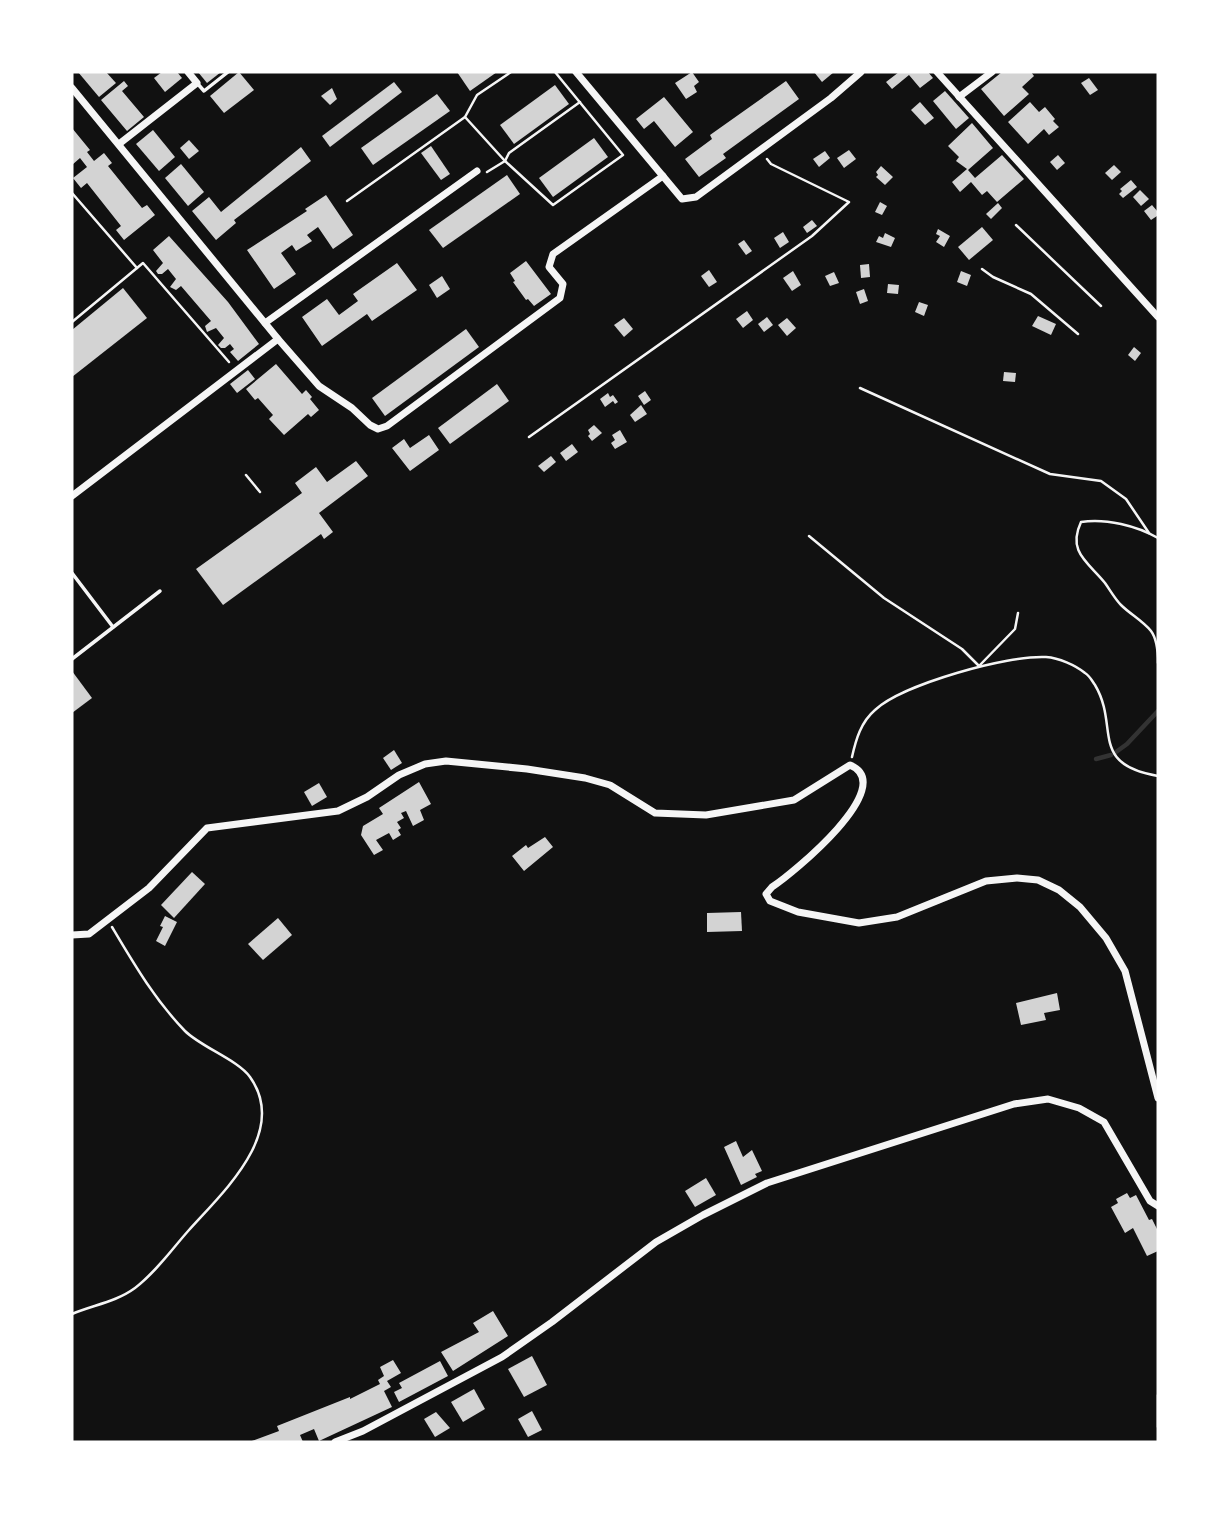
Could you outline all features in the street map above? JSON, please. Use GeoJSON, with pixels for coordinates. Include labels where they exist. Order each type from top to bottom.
{"type":"FeatureCollection","features":[{"type":"Feature","properties":{"kind":"street"},"geometry":{"type":"LineString","coordinates":[[119,144],[197,83],[188,72]]}},
{"type":"Feature","properties":{"kind":"street"},"geometry":{"type":"LineString","coordinates":[[576,72],[682,199],[696,197],[831,98],[861,72]]}},
{"type":"Feature","properties":{"kind":"street"},"geometry":{"type":"LineString","coordinates":[[937,72],[1158,317]]}},
{"type":"Feature","properties":{"kind":"street"},"geometry":{"type":"LineString","coordinates":[[959,97],[992,72]]}},
{"type":"Feature","properties":{"kind":"street"},"geometry":{"type":"LineString","coordinates":[[73,91],[319,386],[378,429],[387,426],[560,298],[563,284],[549,267],[553,254],[663,176]]}},
{"type":"Feature","properties":{"kind":"street"},"geometry":{"type":"LineString","coordinates":[[265,323],[477,171]]}},
{"type":"Feature","properties":{"kind":"street"},"geometry":{"type":"LineString","coordinates":[[73,492],[278,339]]}},
{"type":"Feature","properties":{"kind":"street"},"geometry":{"type":"LineString","coordinates":[[72,936],[89,934],[156,882],[207,828],[338,811],[367,797],[399,775],[425,764],[446,761],[585,778],[610,785],[655,813],[706,815],[794,800],[850,765],[857,768],[862,776],[863,792],[847,819],[829,838],[766,894],[770,901],[798,912],[859,923],[897,917],[986,881],[1017,878],[1038,880],[1059,891],[1080,907],[1106,938],[1125,971],[1158,1098]]}},
{"type":"Feature","properties":{"kind":"street"},"geometry":{"type":"LineString","coordinates":[[335,1442],[363,1431],[502,1357],[656,1242],[767,1183],[1014,1104],[1048,1099],[1079,1108],[1104,1122],[1150,1200],[1158,1206]]}},
{"type":"Feature","properties":{"kind":"lane"},"geometry":{"type":"LineString","coordinates":[[197,83],[204,91],[228,72]]}},
{"type":"Feature","properties":{"kind":"lane"},"geometry":{"type":"LineString","coordinates":[[72,573],[113,627]]}},
{"type":"Feature","properties":{"kind":"lane"},"geometry":{"type":"LineString","coordinates":[[72,659],[160,591]]}},
{"type":"Feature","properties":{"kind":"path"},"geometry":{"type":"LineString","coordinates":[[347,201],[464,117],[477,95],[511,72]]}},
{"type":"Feature","properties":{"kind":"path"},"geometry":{"type":"LineString","coordinates":[[464,117],[505,161],[553,205],[624,155],[555,72]]}},
{"type":"Feature","properties":{"kind":"path"},"geometry":{"type":"LineString","coordinates":[[477,171],[487,172],[505,161],[509,153],[580,102]]}},
{"type":"Feature","properties":{"kind":"path"},"geometry":{"type":"LineString","coordinates":[[530,437],[813,236],[849,202],[771,163]]}},
{"type":"Feature","properties":{"kind":"path"},"geometry":{"type":"LineString","coordinates":[[72,193],[138,268]]}},
{"type":"Feature","properties":{"kind":"path"},"geometry":{"type":"LineString","coordinates":[[1016,225],[1101,306]]}},
{"type":"Feature","properties":{"kind":"path"},"geometry":{"type":"LineString","coordinates":[[72,322],[143,263],[237,371]]}},
{"type":"Feature","properties":{"kind":"path"},"geometry":{"type":"LineString","coordinates":[[982,269],[993,277],[1031,294],[1077,334]]}},
{"type":"Feature","properties":{"kind":"path"},"geometry":{"type":"LineString","coordinates":[[860,388],[1050,474],[1101,481],[1126,499],[1149,533]]}},
{"type":"Feature","properties":{"kind":"path"},"geometry":{"type":"LineString","coordinates":[[246,475],[260,492]]}},
{"type":"Feature","properties":{"kind":"path"},"geometry":{"type":"LineString","coordinates":[[1158,538],[1118,524],[1091,520],[1081,522],[1075,535],[1077,548],[1084,561],[1104,581],[1119,604],[1150,629],[1155,638],[1158,663]]}},
{"type":"Feature","properties":{"kind":"path"},"geometry":{"type":"LineString","coordinates":[[808,537],[884,598],[962,649],[979,666]]}},
{"type":"Feature","properties":{"kind":"path"},"geometry":{"type":"LineString","coordinates":[[979,666],[1015,629],[1018,613]]}},
{"type":"Feature","properties":{"kind":"path"},"geometry":{"type":"LineString","coordinates":[[850,765],[857,735],[874,710],[909,690],[979,666],[991,666],[1011,659],[1050,657],[1088,674],[1098,691],[1106,730],[1117,758],[1131,769],[1158,776]]}},
{"type":"Feature","properties":{"kind":"path"},"geometry":{"type":"LineString","coordinates":[[72,1314],[104,1304],[134,1289],[152,1272],[245,1166],[257,1139],[264,1103],[249,1075],[187,1033],[149,989],[108,920]]}},
{"type":"Feature","properties":{"kind":"path"},"geometry":{"type":"LineString","coordinates":[[1158,1395],[1158,1427]]}},
{"type":"Feature","properties":{"kind":"building"},"geometry":{"type":"Polygon","coordinates":[[[78,72],[106,72],[116,83],[99,97],[78,72]]]}},
{"type":"Feature","properties":{"kind":"building"},"geometry":{"type":"Polygon","coordinates":[[[162,72],[177,72],[182,78],[165,92],[154,78],[162,72]]]}},
{"type":"Feature","properties":{"kind":"building"},"geometry":{"type":"Polygon","coordinates":[[[198,72],[221,72],[207,83],[198,72]]]}},
{"type":"Feature","properties":{"kind":"building"},"geometry":{"type":"Polygon","coordinates":[[[239,72],[254,90],[224,113],[210,96],[239,72]]]}},
{"type":"Feature","properties":{"kind":"building"},"geometry":{"type":"Polygon","coordinates":[[[457,72],[497,72],[470,91],[457,72]]]}},
{"type":"Feature","properties":{"kind":"building"},"geometry":{"type":"Polygon","coordinates":[[[692,72],[699,82],[694,86],[697,92],[686,99],[675,83],[692,72]]]}},
{"type":"Feature","properties":{"kind":"building"},"geometry":{"type":"Polygon","coordinates":[[[814,72],[834,72],[822,82],[814,72]]]}},
{"type":"Feature","properties":{"kind":"building"},"geometry":{"type":"Polygon","coordinates":[[[899,72],[928,72],[933,78],[920,88],[909,75],[892,89],[886,82],[899,72]]]}},
{"type":"Feature","properties":{"kind":"building"},"geometry":{"type":"Polygon","coordinates":[[[1002,72],[1031,72],[1034,76],[1022,87],[1029,94],[1004,116],[981,89],[1002,72]]]}},
{"type":"Feature","properties":{"kind":"building"},"geometry":{"type":"Polygon","coordinates":[[[1089,78],[1098,90],[1090,95],[1081,83],[1089,78]]]}},
{"type":"Feature","properties":{"kind":"building"},"geometry":{"type":"Polygon","coordinates":[[[124,81],[128,86],[122,91],[144,117],[127,131],[101,100],[124,81]]]}},
{"type":"Feature","properties":{"kind":"building"},"geometry":{"type":"Polygon","coordinates":[[[786,81],[799,99],[723,154],[726,158],[699,177],[685,159],[712,139],[710,135],[786,81]]]}},
{"type":"Feature","properties":{"kind":"building"},"geometry":{"type":"Polygon","coordinates":[[[394,82],[402,92],[330,147],[322,136],[394,82]]]}},
{"type":"Feature","properties":{"kind":"building"},"geometry":{"type":"Polygon","coordinates":[[[555,85],[569,104],[514,144],[500,125],[555,85]]]}},
{"type":"Feature","properties":{"kind":"building"},"geometry":{"type":"Polygon","coordinates":[[[332,88],[337,99],[330,105],[321,96],[332,88]]]}},
{"type":"Feature","properties":{"kind":"building"},"geometry":{"type":"Polygon","coordinates":[[[945,91],[969,118],[956,129],[933,101],[945,91]]]}},
{"type":"Feature","properties":{"kind":"building"},"geometry":{"type":"Polygon","coordinates":[[[437,94],[450,111],[373,165],[361,148],[437,94]]]}},
{"type":"Feature","properties":{"kind":"building"},"geometry":{"type":"Polygon","coordinates":[[[664,97],[693,132],[675,147],[654,121],[644,129],[636,119],[664,97]]]}},
{"type":"Feature","properties":{"kind":"building"},"geometry":{"type":"Polygon","coordinates":[[[920,102],[934,118],[925,125],[911,110],[920,102]]]}},
{"type":"Feature","properties":{"kind":"building"},"geometry":{"type":"Polygon","coordinates":[[[1030,102],[1039,112],[1045,107],[1059,127],[1049,135],[1044,129],[1028,144],[1008,122],[1030,102]]]}},
{"type":"Feature","properties":{"kind":"building"},"geometry":{"type":"Polygon","coordinates":[[[972,123],[993,148],[968,170],[975,178],[1002,155],[1024,179],[997,202],[987,191],[982,195],[971,182],[960,192],[952,182],[967,169],[956,161],[959,157],[948,146],[972,123]]]}},
{"type":"Feature","properties":{"kind":"building"},"geometry":{"type":"Polygon","coordinates":[[[72,128],[90,150],[87,152],[94,161],[104,153],[112,163],[108,166],[142,208],[147,205],[155,215],[124,240],[116,230],[121,226],[87,183],[81,188],[73,178],[87,167],[80,158],[72,165],[72,128]]]}},
{"type":"Feature","properties":{"kind":"building"},"geometry":{"type":"Polygon","coordinates":[[[153,130],[175,157],[159,171],[136,144],[153,130]]]}},
{"type":"Feature","properties":{"kind":"building"},"geometry":{"type":"Polygon","coordinates":[[[594,138],[608,157],[553,197],[539,178],[594,138]]]}},
{"type":"Feature","properties":{"kind":"building"},"geometry":{"type":"Polygon","coordinates":[[[189,140],[199,151],[189,159],[180,148],[189,140]]]}},
{"type":"Feature","properties":{"kind":"building"},"geometry":{"type":"Polygon","coordinates":[[[431,146],[450,174],[441,180],[421,153],[431,146]]]}},
{"type":"Feature","properties":{"kind":"building"},"geometry":{"type":"Polygon","coordinates":[[[301,147],[311,161],[234,220],[236,223],[216,240],[192,211],[209,197],[221,212],[301,147]]]}},
{"type":"Feature","properties":{"kind":"building"},"geometry":{"type":"Polygon","coordinates":[[[849,150],[856,159],[844,168],[837,158],[849,150]]]}},
{"type":"Feature","properties":{"kind":"building"},"geometry":{"type":"Polygon","coordinates":[[[825,151],[830,158],[819,167],[813,159],[825,151]]]}},
{"type":"Feature","properties":{"kind":"building"},"geometry":{"type":"Polygon","coordinates":[[[1058,155],[1065,163],[1057,170],[1050,162],[1058,155]]]}},
{"type":"Feature","properties":{"kind":"building"},"geometry":{"type":"Polygon","coordinates":[[[181,164],[204,192],[188,206],[165,178],[181,164]]]}},
{"type":"Feature","properties":{"kind":"building"},"geometry":{"type":"Polygon","coordinates":[[[1114,165],[1121,172],[1112,180],[1105,173],[1114,165]]]}},
{"type":"Feature","properties":{"kind":"building"},"geometry":{"type":"Polygon","coordinates":[[[881,166],[893,177],[885,185],[876,177],[881,166]]]}},
{"type":"Feature","properties":{"kind":"building"},"geometry":{"type":"Polygon","coordinates":[[[507,175],[520,194],[443,248],[429,230],[507,175]]]}},
{"type":"Feature","properties":{"kind":"building"},"geometry":{"type":"Polygon","coordinates":[[[1131,180],[1137,187],[1123,198],[1119,194],[1122,191],[1120,189],[1131,180]]]}},
{"type":"Feature","properties":{"kind":"building"},"geometry":{"type":"Polygon","coordinates":[[[1140,190],[1149,199],[1141,206],[1133,197],[1140,190]]]}},
{"type":"Feature","properties":{"kind":"building"},"geometry":{"type":"Polygon","coordinates":[[[326,195],[353,235],[333,249],[318,227],[307,235],[312,241],[296,251],[292,245],[281,253],[296,274],[274,289],[247,250],[307,211],[305,209],[326,195]]]}},
{"type":"Feature","properties":{"kind":"building"},"geometry":{"type":"Polygon","coordinates":[[[880,202],[887,206],[882,215],[875,212],[880,202]]]}},
{"type":"Feature","properties":{"kind":"building"},"geometry":{"type":"Polygon","coordinates":[[[998,203],[1002,208],[991,219],[986,214],[998,203]]]}},
{"type":"Feature","properties":{"kind":"building"},"geometry":{"type":"Polygon","coordinates":[[[1152,205],[1158,212],[1158,218],[1157,216],[1151,220],[1144,211],[1152,205]]]}},
{"type":"Feature","properties":{"kind":"building"},"geometry":{"type":"Polygon","coordinates":[[[812,220],[817,226],[807,233],[803,227],[812,220]]]}},
{"type":"Feature","properties":{"kind":"building"},"geometry":{"type":"Polygon","coordinates":[[[982,227],[993,240],[969,260],[958,247],[982,227]]]}},
{"type":"Feature","properties":{"kind":"building"},"geometry":{"type":"Polygon","coordinates":[[[938,229],[950,236],[944,247],[936,242],[940,236],[936,234],[938,229]]]}},
{"type":"Feature","properties":{"kind":"building"},"geometry":{"type":"Polygon","coordinates":[[[783,232],[789,242],[780,248],[774,238],[783,232]]]}},
{"type":"Feature","properties":{"kind":"building"},"geometry":{"type":"Polygon","coordinates":[[[885,233],[895,238],[891,247],[876,242],[879,236],[883,238],[885,233]]]}},
{"type":"Feature","properties":{"kind":"building"},"geometry":{"type":"Polygon","coordinates":[[[169,236],[228,302],[259,344],[238,361],[230,352],[234,349],[230,344],[225,348],[218,345],[224,338],[216,328],[207,332],[205,326],[211,321],[181,286],[176,290],[170,287],[176,279],[168,269],[162,274],[156,271],[163,263],[153,250],[169,236]]]}},
{"type":"Feature","properties":{"kind":"building"},"geometry":{"type":"Polygon","coordinates":[[[744,240],[752,251],[746,255],[738,244],[744,240]]]}},
{"type":"Feature","properties":{"kind":"building"},"geometry":{"type":"Polygon","coordinates":[[[526,261],[551,294],[534,306],[526,300],[510,273],[526,261]]]}},
{"type":"Feature","properties":{"kind":"building"},"geometry":{"type":"Polygon","coordinates":[[[397,263],[417,290],[372,321],[367,314],[322,346],[302,317],[327,299],[339,315],[358,301],[353,294],[397,263]]]}},
{"type":"Feature","properties":{"kind":"building"},"geometry":{"type":"Polygon","coordinates":[[[869,264],[870,277],[861,278],[860,265],[869,264]]]}},
{"type":"Feature","properties":{"kind":"building"},"geometry":{"type":"Polygon","coordinates":[[[709,270],[717,282],[709,287],[701,276],[709,270]]]}},
{"type":"Feature","properties":{"kind":"building"},"geometry":{"type":"Polygon","coordinates":[[[793,271],[801,285],[792,291],[783,278],[793,271]]]}},
{"type":"Feature","properties":{"kind":"building"},"geometry":{"type":"Polygon","coordinates":[[[961,271],[971,275],[967,286],[957,282],[961,271]]]}},
{"type":"Feature","properties":{"kind":"building"},"geometry":{"type":"Polygon","coordinates":[[[834,272],[839,283],[830,286],[825,276],[834,272]]]}},
{"type":"Feature","properties":{"kind":"building"},"geometry":{"type":"Polygon","coordinates":[[[442,276],[450,289],[437,298],[429,285],[442,276]]]}},
{"type":"Feature","properties":{"kind":"building"},"geometry":{"type":"Polygon","coordinates":[[[888,284],[899,285],[898,294],[887,293],[888,284]]]}},
{"type":"Feature","properties":{"kind":"building"},"geometry":{"type":"Polygon","coordinates":[[[123,288],[147,318],[72,377],[72,330],[123,288]]]}},
{"type":"Feature","properties":{"kind":"building"},"geometry":{"type":"Polygon","coordinates":[[[864,289],[868,301],[860,304],[856,292],[864,289]]]}},
{"type":"Feature","properties":{"kind":"building"},"geometry":{"type":"Polygon","coordinates":[[[919,302],[928,305],[924,316],[915,312],[919,302]]]}},
{"type":"Feature","properties":{"kind":"building"},"geometry":{"type":"Polygon","coordinates":[[[747,311],[753,320],[743,328],[736,319],[747,311]]]}},
{"type":"Feature","properties":{"kind":"building"},"geometry":{"type":"Polygon","coordinates":[[[1038,316],[1056,324],[1051,335],[1032,326],[1038,316]]]}},
{"type":"Feature","properties":{"kind":"building"},"geometry":{"type":"Polygon","coordinates":[[[767,317],[773,325],[764,332],[758,324],[767,317]]]}},
{"type":"Feature","properties":{"kind":"building"},"geometry":{"type":"Polygon","coordinates":[[[624,318],[633,329],[624,337],[614,325],[624,318]]]}},
{"type":"Feature","properties":{"kind":"building"},"geometry":{"type":"Polygon","coordinates":[[[787,318],[796,328],[787,336],[778,325],[787,318]]]}},
{"type":"Feature","properties":{"kind":"building"},"geometry":{"type":"Polygon","coordinates":[[[466,329],[479,347],[385,416],[372,398],[466,329]]]}},
{"type":"Feature","properties":{"kind":"building"},"geometry":{"type":"Polygon","coordinates":[[[1134,347],[1141,353],[1135,361],[1128,355],[1134,347]]]}},
{"type":"Feature","properties":{"kind":"building"},"geometry":{"type":"Polygon","coordinates":[[[276,364],[302,394],[306,390],[319,410],[311,417],[308,414],[284,435],[269,419],[273,415],[246,389],[276,364]]]}},
{"type":"Feature","properties":{"kind":"building"},"geometry":{"type":"Polygon","coordinates":[[[248,370],[255,379],[237,393],[230,384],[248,370]]]}},
{"type":"Feature","properties":{"kind":"building"},"geometry":{"type":"Polygon","coordinates":[[[1004,372],[1016,373],[1015,382],[1003,381],[1004,372]]]}},
{"type":"Feature","properties":{"kind":"building"},"geometry":{"type":"Polygon","coordinates":[[[497,384],[509,401],[450,444],[438,428],[497,384]]]}},
{"type":"Feature","properties":{"kind":"building"},"geometry":{"type":"Polygon","coordinates":[[[645,391],[651,400],[644,405],[638,396],[645,391]]]}},
{"type":"Feature","properties":{"kind":"building"},"geometry":{"type":"Polygon","coordinates":[[[608,393],[618,402],[615,404],[613,401],[605,407],[600,399],[608,393]]]}},
{"type":"Feature","properties":{"kind":"building"},"geometry":{"type":"Polygon","coordinates":[[[641,405],[647,414],[635,422],[630,415],[641,405]]]}},
{"type":"Feature","properties":{"kind":"building"},"geometry":{"type":"Polygon","coordinates":[[[594,425],[602,433],[592,441],[588,430],[594,425]]]}},
{"type":"Feature","properties":{"kind":"building"},"geometry":{"type":"Polygon","coordinates":[[[620,430],[627,442],[615,449],[611,443],[615,440],[612,435],[620,430]]]}},
{"type":"Feature","properties":{"kind":"building"},"geometry":{"type":"Polygon","coordinates":[[[429,435],[439,450],[410,471],[392,448],[404,439],[410,448],[429,435]]]}},
{"type":"Feature","properties":{"kind":"building"},"geometry":{"type":"Polygon","coordinates":[[[572,444],[578,452],[566,461],[560,453],[572,444]]]}},
{"type":"Feature","properties":{"kind":"building"},"geometry":{"type":"Polygon","coordinates":[[[551,456],[556,462],[544,472],[538,466],[551,456]]]}},
{"type":"Feature","properties":{"kind":"building"},"geometry":{"type":"Polygon","coordinates":[[[356,461],[368,476],[319,513],[333,532],[324,539],[321,534],[223,605],[196,569],[302,493],[295,483],[316,467],[327,482],[356,461]]]}},
{"type":"Feature","properties":{"kind":"building"},"geometry":{"type":"Polygon","coordinates":[[[72,671],[92,698],[72,713],[72,671]]]}},
{"type":"Feature","properties":{"kind":"building"},"geometry":{"type":"Polygon","coordinates":[[[394,750],[402,763],[391,770],[383,758],[394,750]]]}},
{"type":"Feature","properties":{"kind":"building"},"geometry":{"type":"Polygon","coordinates":[[[419,782],[431,804],[420,810],[424,820],[413,826],[406,811],[401,813],[404,818],[397,822],[401,835],[393,840],[389,833],[376,840],[383,850],[374,855],[361,835],[363,826],[383,814],[379,808],[419,782]]]}},
{"type":"Feature","properties":{"kind":"building"},"geometry":{"type":"Polygon","coordinates":[[[319,783],[327,797],[312,806],[304,792],[319,783]]]}},
{"type":"Feature","properties":{"kind":"building"},"geometry":{"type":"Polygon","coordinates":[[[545,837],[553,847],[524,871],[512,856],[526,845],[528,848],[545,837]]]}},
{"type":"Feature","properties":{"kind":"building"},"geometry":{"type":"Polygon","coordinates":[[[192,872],[205,884],[174,918],[161,905],[192,872]]]}},
{"type":"Feature","properties":{"kind":"building"},"geometry":{"type":"Polygon","coordinates":[[[741,912],[742,931],[707,932],[707,913],[741,912]]]}},
{"type":"Feature","properties":{"kind":"building"},"geometry":{"type":"Polygon","coordinates":[[[165,916],[177,922],[165,946],[156,941],[165,916]]]}},
{"type":"Feature","properties":{"kind":"building"},"geometry":{"type":"Polygon","coordinates":[[[278,918],[292,935],[263,960],[248,944],[278,918]]]}},
{"type":"Feature","properties":{"kind":"building"},"geometry":{"type":"Polygon","coordinates":[[[1057,993],[1060,1010],[1044,1013],[1046,1020],[1021,1025],[1016,1003],[1057,993]]]}},
{"type":"Feature","properties":{"kind":"building"},"geometry":{"type":"Polygon","coordinates":[[[736,1141],[743,1157],[752,1150],[762,1171],[755,1174],[757,1177],[741,1185],[724,1147],[736,1141]]]}},
{"type":"Feature","properties":{"kind":"building"},"geometry":{"type":"Polygon","coordinates":[[[706,1178],[716,1195],[695,1207],[685,1191],[706,1178]]]}},
{"type":"Feature","properties":{"kind":"building"},"geometry":{"type":"Polygon","coordinates":[[[1127,1193],[1130,1198],[1136,1195],[1158,1231],[1158,1251],[1147,1256],[1133,1228],[1125,1233],[1111,1207],[1118,1203],[1116,1199],[1127,1193]]]}},
{"type":"Feature","properties":{"kind":"building"},"geometry":{"type":"Polygon","coordinates":[[[493,1311],[508,1336],[453,1371],[441,1352],[479,1332],[473,1323],[493,1311]]]}},
{"type":"Feature","properties":{"kind":"building"},"geometry":{"type":"Polygon","coordinates":[[[532,1356],[547,1385],[524,1397],[508,1369],[532,1356]]]}},
{"type":"Feature","properties":{"kind":"building"},"geometry":{"type":"Polygon","coordinates":[[[393,1360],[401,1373],[387,1381],[391,1387],[384,1391],[392,1407],[319,1441],[314,1429],[300,1435],[303,1442],[249,1442],[279,1431],[277,1426],[350,1399],[380,1384],[378,1380],[384,1376],[380,1367],[393,1360]]]}},
{"type":"Feature","properties":{"kind":"building"},"geometry":{"type":"Polygon","coordinates":[[[440,1361],[448,1376],[399,1402],[394,1392],[402,1388],[399,1383],[440,1361]]]}},
{"type":"Feature","properties":{"kind":"building"},"geometry":{"type":"Polygon","coordinates":[[[474,1389],[485,1409],[463,1422],[451,1402],[474,1389]]]}},
{"type":"Feature","properties":{"kind":"building"},"geometry":{"type":"Polygon","coordinates":[[[532,1411],[542,1430],[528,1437],[518,1419],[532,1411]]]}},
{"type":"Feature","properties":{"kind":"building"},"geometry":{"type":"Polygon","coordinates":[[[436,1412],[450,1428],[435,1437],[424,1419],[436,1412]]]}},
{"type":"Feature","properties":{"kind":"waterway"},"geometry":{"type":"LineString","coordinates":[[1116,752],[1158,711]]}},
{"type":"Feature","properties":{"kind":"waterway"},"geometry":{"type":"LineString","coordinates":[[1096,759],[1111,755]]}}]}
